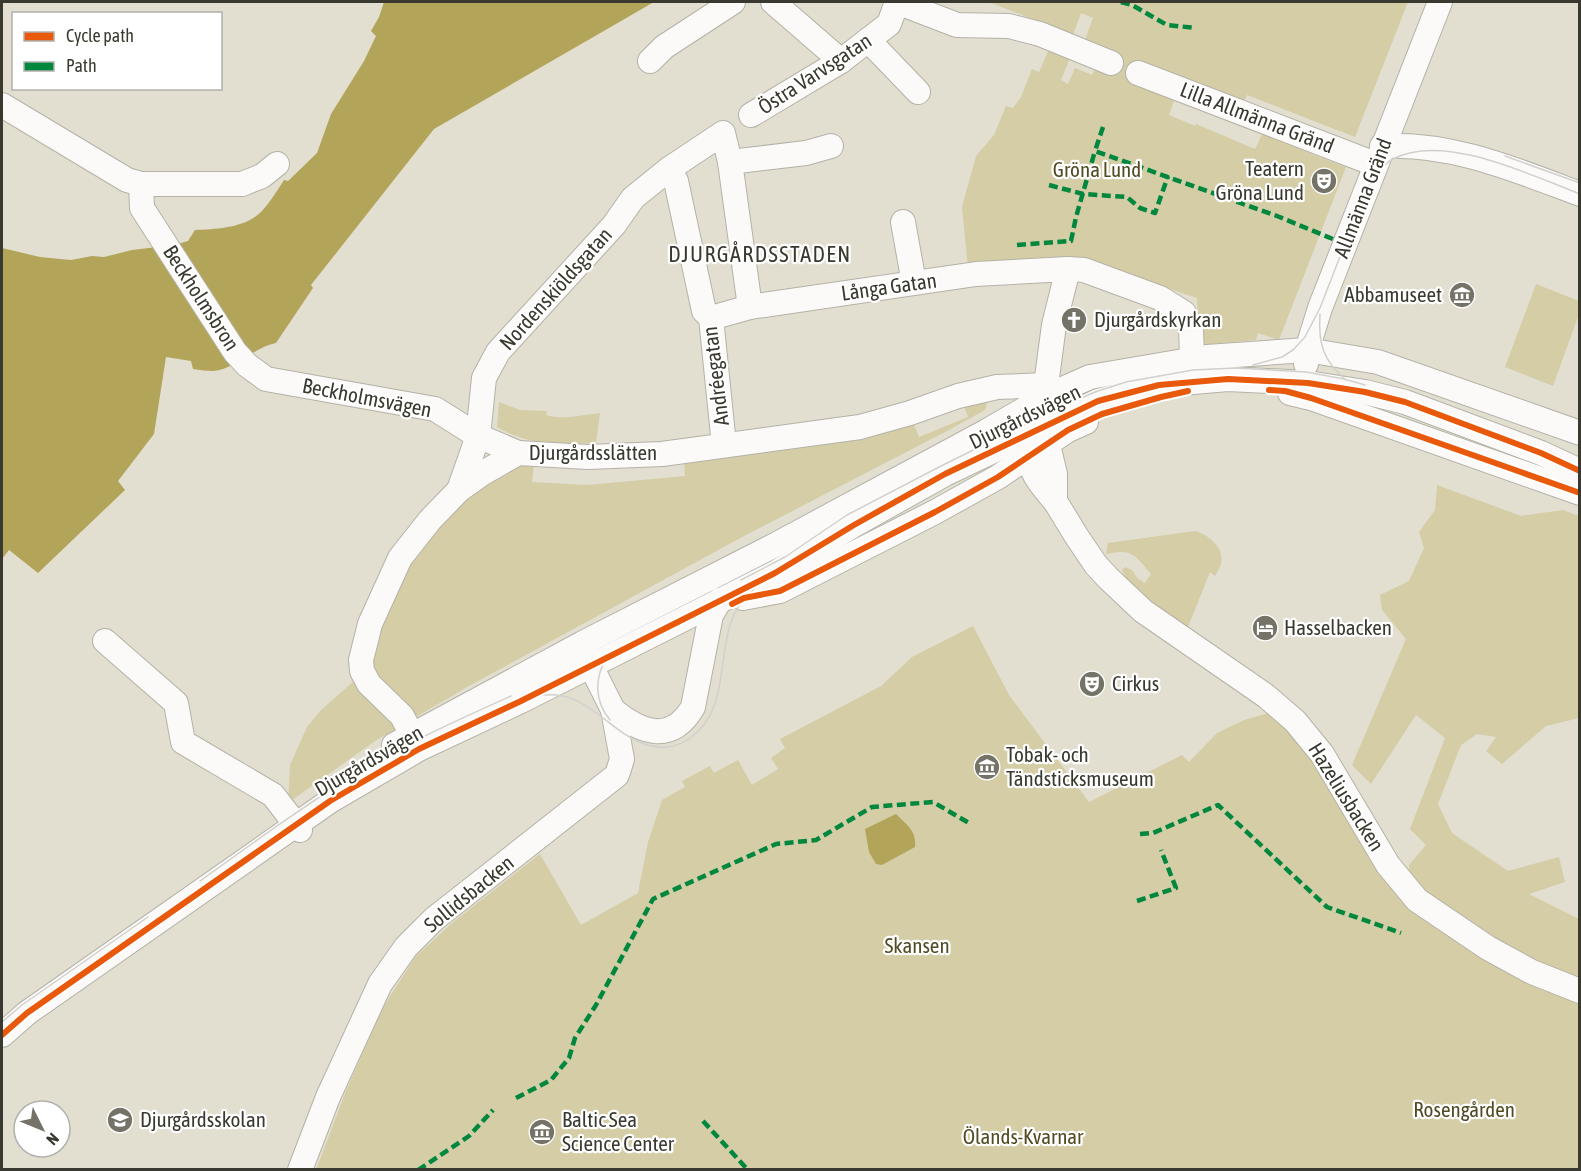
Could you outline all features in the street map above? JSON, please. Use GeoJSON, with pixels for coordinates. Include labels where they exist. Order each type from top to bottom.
{"type":"FeatureCollection","features":[{"type":"Feature","properties":{"kind":"street"},"geometry":{"type":"LineString","coordinates":[[650,61],[664,47],[733,2]]}},
{"type":"Feature","properties":{"kind":"street"},"geometry":{"type":"LineString","coordinates":[[773,2],[841,61]]}},
{"type":"Feature","properties":{"kind":"street"},"geometry":{"type":"LineString","coordinates":[[897,2],[957,25],[1009,26],[1040,34],[1112,63]]}},
{"type":"Feature","properties":{"kind":"street","name":"Östra Varvsgatan"},"geometry":{"type":"LineString","coordinates":[[751,115],[841,61],[889,24],[897,2]]}},
{"type":"Feature","properties":{"kind":"street","name":"Allmänna Gränd"},"geometry":{"type":"LineString","coordinates":[[1308,376],[1320,308],[1440,2]]}},
{"type":"Feature","properties":{"kind":"street"},"geometry":{"type":"LineString","coordinates":[[868,40],[918,92]]}},
{"type":"Feature","properties":{"kind":"street","name":"Lilla Allmänna Gränd"},"geometry":{"type":"LineString","coordinates":[[1138,73],[1379,155]]}},
{"type":"Feature","properties":{"kind":"street"},"geometry":{"type":"LineString","coordinates":[[2,105],[128,180],[141,184],[242,183],[262,176],[277,164]]}},
{"type":"Feature","properties":{"kind":"street","name":"Nordenskiöldsgatan"},"geometry":{"type":"LineString","coordinates":[[459,490],[478,436],[484,378],[498,352],[614,225],[633,198],[669,169],[723,133],[730,162]]}},
{"type":"Feature","properties":{"kind":"street"},"geometry":{"type":"LineString","coordinates":[[750,307],[730,162],[806,153],[831,146]]}},
{"type":"Feature","properties":{"kind":"street"},"geometry":{"type":"LineString","coordinates":[[1379,155],[1416,146],[1463,153],[1580,194]]}},
{"type":"Feature","properties":{"kind":"street","name":"Andréegatan"},"geometry":{"type":"LineString","coordinates":[[669,169],[676,181],[704,311],[711,318],[724,445]]}},
{"type":"Feature","properties":{"kind":"street","name":"Beckholmsbron"},"geometry":{"type":"LineString","coordinates":[[141,184],[142,208],[235,352],[247,365]]}},
{"type":"Feature","properties":{"kind":"street"},"geometry":{"type":"LineString","coordinates":[[903,222],[914,283]]}},
{"type":"Feature","properties":{"kind":"street"},"geometry":{"type":"LineString","coordinates":[[1039,420],[1054,326],[1068,269]]}},
{"type":"Feature","properties":{"kind":"street","name":"Långa Gatan"},"geometry":{"type":"LineString","coordinates":[[711,318],[750,307],[976,274],[1084,270],[1160,298],[1184,313],[1191,328],[1192,359]]}},
{"type":"Feature","properties":{"kind":"street","name":"Djurgårdsvägen"},"geometry":{"type":"LineString","coordinates":[[2,1035],[27,1013],[185,902],[237,875],[345,781],[354,767],[417,745],[588,661],[715,608],[744,598],[780,591],[935,512],[998,477],[1039,420],[1090,378],[1192,359],[1308,376],[1405,402],[1541,453],[1580,471]]}},
{"type":"Feature","properties":{"kind":"street","name":"Djurgårdsvägen"},"geometry":{"type":"LineString","coordinates":[[1039,420],[1068,430],[1102,414],[1161,397],[1190,391],[1245,388],[1285,391],[1308,376],[1378,362],[1580,433]]}},
{"type":"Feature","properties":{"kind":"street","name":"Beckholmsvägen"},"geometry":{"type":"LineString","coordinates":[[247,365],[266,379],[435,409],[478,436],[518,453]]}},
{"type":"Feature","properties":{"kind":"street","name":"Djurgårdsvägen"},"geometry":{"type":"LineString","coordinates":[[2,1022],[22,1005],[296,824],[353,795],[417,745],[588,661],[777,544],[1095,392],[1157,375],[1193,370],[1236,368],[1344,379],[1400,394],[1580,461]]}},
{"type":"Feature","properties":{"kind":"street","name":"Djurgårdsvägen"},"geometry":{"type":"LineString","coordinates":[[1308,376],[1580,493]]}},
{"type":"Feature","properties":{"kind":"street","name":"Djurgårdsslätten"},"geometry":{"type":"LineString","coordinates":[[417,745],[402,716],[369,684],[362,671],[361,660],[370,624],[400,558],[430,520],[459,490],[518,453],[588,458],[662,454],[860,427],[910,414],[958,396],[997,387],[1039,420]]}},
{"type":"Feature","properties":{"kind":"street","name":"Hazeliusbacken"},"geometry":{"type":"LineString","coordinates":[[1039,420],[1038,483],[1055,501],[1077,537],[1107,578],[1143,611],[1266,696],[1295,722],[1322,754],[1388,865],[1417,900],[1488,948],[1532,972],[1580,991]]}},
{"type":"Feature","properties":{"kind":"street"},"geometry":{"type":"LineString","coordinates":[[613,710],[630,724],[647,730],[663,731],[677,726],[686,718],[693,707],[715,608]]}},
{"type":"Feature","properties":{"kind":"street"},"geometry":{"type":"LineString","coordinates":[[105,641],[176,703],[183,742],[273,795],[296,824]]}},
{"type":"Feature","properties":{"kind":"street","name":"Sollidsbacken"},"geometry":{"type":"LineString","coordinates":[[300,1170],[315,1130],[380,984],[406,947],[434,920],[617,775],[622,759],[613,710],[588,661]]}},
{"type":"Feature","properties":{"kind":"green space","name":"Gröna Lund"},"geometry":{"type":"Polygon","coordinates":[[[989,2],[1408,2],[1355,137],[1247,95],[1243,103],[1175,98],[1169,115],[1195,126],[1196,124],[1255,149],[1263,132],[1346,167],[1279,340],[1258,333],[1256,340],[1199,345],[1197,298],[1083,260],[968,268],[962,207],[976,156],[994,135],[1006,106],[1013,108],[1021,97],[1032,69],[1039,72],[1049,49],[1070,58],[1061,80],[1068,84],[1075,68],[1092,75],[1096,67],[1085,40],[1093,18],[1081,13],[1073,35],[989,2]]]}},
{"type":"Feature","properties":{"kind":"green space"},"geometry":{"type":"Polygon","coordinates":[[[1536,284],[1579,301],[1579,314],[1553,386],[1505,367],[1536,284]]]}},
{"type":"Feature","properties":{"kind":"green space"},"geometry":{"type":"Polygon","coordinates":[[[988,399],[985,410],[949,430],[744,536],[469,686],[375,741],[288,803],[290,765],[307,727],[321,710],[354,681],[367,658],[410,555],[461,496],[516,462],[534,465],[532,482],[587,485],[685,476],[684,461],[799,447],[913,422],[919,437],[968,417],[963,403],[988,399]]]}},
{"type":"Feature","properties":{"kind":"green space"},"geometry":{"type":"Polygon","coordinates":[[[499,402],[520,410],[547,411],[546,415],[559,417],[600,413],[596,443],[570,444],[533,441],[509,433],[497,427],[499,402]]]}},
{"type":"Feature","properties":{"kind":"green space","name":"Skansen"},"geometry":{"type":"Polygon","coordinates":[[[1437,485],[1521,516],[1563,510],[1579,516],[1579,718],[1546,726],[1502,764],[1486,751],[1496,737],[1477,734],[1461,745],[1438,804],[1452,833],[1508,871],[1559,857],[1565,882],[1529,894],[1579,919],[1579,1169],[316,1170],[346,1091],[382,1009],[415,957],[452,923],[540,854],[581,925],[638,893],[648,842],[662,800],[685,787],[682,781],[710,766],[714,773],[738,760],[752,785],[778,769],[771,758],[785,748],[780,739],[881,686],[912,657],[973,626],[1009,695],[1089,802],[1182,755],[1189,762],[1217,733],[1244,720],[1272,712],[1326,774],[1411,906],[1409,865],[1426,845],[1410,829],[1445,738],[1416,715],[1371,784],[1352,765],[1406,639],[1382,610],[1380,595],[1409,581],[1424,548],[1419,532],[1435,510],[1437,485]]]}},
{"type":"Feature","properties":{"kind":"green space"},"geometry":{"type":"Polygon","coordinates":[[[1195,531],[1214,542],[1222,557],[1215,576],[1210,572],[1188,627],[1150,603],[1127,580],[1122,570],[1125,567],[1132,570],[1137,578],[1145,583],[1151,574],[1137,558],[1122,552],[1106,554],[1108,543],[1195,531]]]}},
{"type":"Feature","properties":{"kind":"shaded area"},"geometry":{"type":"Polygon","coordinates":[[[384,2],[654,2],[434,129],[311,285],[313,288],[276,343],[221,370],[193,369],[191,361],[166,357],[154,434],[118,481],[125,490],[38,573],[9,550],[2,559],[2,248],[40,257],[71,260],[92,256],[104,257],[132,250],[174,245],[188,241],[195,230],[231,227],[255,217],[268,204],[284,180],[288,181],[317,153],[331,114],[364,61],[376,36],[371,31],[384,2]]]}},
{"type":"Feature","properties":{"kind":"shaded area"},"geometry":{"type":"Polygon","coordinates":[[[896,814],[913,832],[915,847],[882,865],[876,864],[869,852],[865,829],[896,814]]]}},
{"type":"Feature","properties":{"kind":"tram line"},"geometry":{"type":"LineString","coordinates":[[1253,365],[1282,357],[1293,350],[1305,337],[1320,308],[1364,195],[1380,170],[1393,159],[1413,152],[1436,150],[1461,153],[1512,167],[1580,194]]}},
{"type":"Feature","properties":{"kind":"tram line"},"geometry":{"type":"LineString","coordinates":[[1505,156],[1580,183]]}},
{"type":"Feature","properties":{"kind":"tram line"},"geometry":{"type":"LineString","coordinates":[[1320,314],[1320,334],[1324,351],[1332,366],[1346,380]]}},
{"type":"Feature","properties":{"kind":"tram line"},"geometry":{"type":"LineString","coordinates":[[741,580],[785,557],[847,515],[941,466],[1048,413],[1095,392],[1126,382],[1193,370],[1236,368],[1306,372],[1365,385]]}},
{"type":"Feature","properties":{"kind":"tram line"},"geometry":{"type":"LineString","coordinates":[[2,1035],[27,1013],[330,801],[419,749],[521,701],[775,573],[945,474],[1098,401],[1159,385],[1228,379],[1308,383],[1365,392],[1405,402],[1541,453],[1580,471]]}},
{"type":"Feature","properties":{"kind":"tram line"},"geometry":{"type":"LineString","coordinates":[[538,696],[555,695],[570,698],[596,712],[633,739],[647,745],[669,747],[680,744],[702,727],[710,715],[716,701],[726,640],[734,614],[755,588]]}},
{"type":"Feature","properties":{"kind":"tram line"},"geometry":{"type":"LineString","coordinates":[[608,656],[600,672],[598,688],[601,705],[610,720]]}},
{"type":"Feature","properties":{"kind":"tram line"},"geometry":{"type":"LineString","coordinates":[[200,881],[345,780],[420,738],[511,696]]}},
{"type":"Feature","properties":{"kind":"tram line"},"geometry":{"type":"LineString","coordinates":[[2,1022],[22,1005],[148,917]]}},
{"type":"Feature","properties":{"kind":"marked path"},"geometry":{"type":"LineString","coordinates":[[1121,2],[1132,5],[1167,25],[1196,28]]}},
{"type":"Feature","properties":{"kind":"marked path"},"geometry":{"type":"LineString","coordinates":[[1103,127],[1095,151],[1277,216],[1345,244]]}},
{"type":"Feature","properties":{"kind":"marked path"},"geometry":{"type":"LineString","coordinates":[[1017,245],[1071,241],[1095,151]]}},
{"type":"Feature","properties":{"kind":"marked path"},"geometry":{"type":"LineString","coordinates":[[1049,185],[1083,194],[1127,197],[1140,208],[1155,213],[1168,176]]}},
{"type":"Feature","properties":{"kind":"marked path"},"geometry":{"type":"LineString","coordinates":[[516,1098],[551,1080],[569,1058],[575,1038],[596,1005],[653,899],[776,844],[816,840],[872,807],[933,802],[969,823]]}},
{"type":"Feature","properties":{"kind":"marked path"},"geometry":{"type":"LineString","coordinates":[[1140,834],[1153,833],[1218,805],[1327,907],[1401,933]]}},
{"type":"Feature","properties":{"kind":"marked path"},"geometry":{"type":"LineString","coordinates":[[1137,901],[1176,888],[1161,850]]}},
{"type":"Feature","properties":{"kind":"marked path"},"geometry":{"type":"LineString","coordinates":[[418,1170],[469,1136],[493,1110]]}},
{"type":"Feature","properties":{"kind":"marked path"},"geometry":{"type":"LineString","coordinates":[[703,1121],[748,1170]]}},
{"type":"Feature","properties":{"kind":"cycle path"},"geometry":{"type":"LineString","coordinates":[[2,1035],[27,1013],[330,801],[419,749],[521,701],[775,573],[945,474],[1098,401],[1159,385],[1228,379],[1308,383],[1365,392],[1405,402],[1541,453],[1580,471]]}},
{"type":"Feature","properties":{"kind":"cycle path"},"geometry":{"type":"LineString","coordinates":[[1269,390],[1285,391],[1311,398],[1580,493]]}},
{"type":"Feature","properties":{"kind":"cycle path"},"geometry":{"type":"LineString","coordinates":[[732,604],[744,598],[780,591],[935,512],[998,477],[1068,430],[1102,414],[1188,391]]}},
{"type":"Feature","properties":{"kind":"place","name":"Teatern Gröna Lund"},"geometry":{"type":"Point","coordinates":[1324,181]}},
{"type":"Feature","properties":{"kind":"place","name":"Abbamuseet"},"geometry":{"type":"Point","coordinates":[1462,295]}},
{"type":"Feature","properties":{"kind":"place","name":"Djurgårdskyrkan"},"geometry":{"type":"Point","coordinates":[1074,320]}},
{"type":"Feature","properties":{"kind":"place","name":"Hasselbacken"},"geometry":{"type":"Point","coordinates":[1265,628]}},
{"type":"Feature","properties":{"kind":"place","name":"Cirkus"},"geometry":{"type":"Point","coordinates":[1092,684]}},
{"type":"Feature","properties":{"kind":"place","name":"Tobak- och Tändsticksmuseum"},"geometry":{"type":"Point","coordinates":[987,767]}},
{"type":"Feature","properties":{"kind":"place","name":"Djurgårdsskolan"},"geometry":{"type":"Point","coordinates":[120,1120]}},
{"type":"Feature","properties":{"kind":"place","name":"Baltic Sea Science Center"},"geometry":{"type":"Point","coordinates":[542,1132]}},
{"type":"Feature","properties":{"kind":"district","name":"DJURGÅRDSSTADEN"},"geometry":{"type":"Point","coordinates":[760,254]}},
{"type":"Feature","properties":{"kind":"park label","name":"Rosengården"},"geometry":{"type":"Point","coordinates":[1464,1110]}},
{"type":"Feature","properties":{"kind":"park label","name":"Ölands-Kvarnar"},"geometry":{"type":"Point","coordinates":[1023,1137]}}]}
